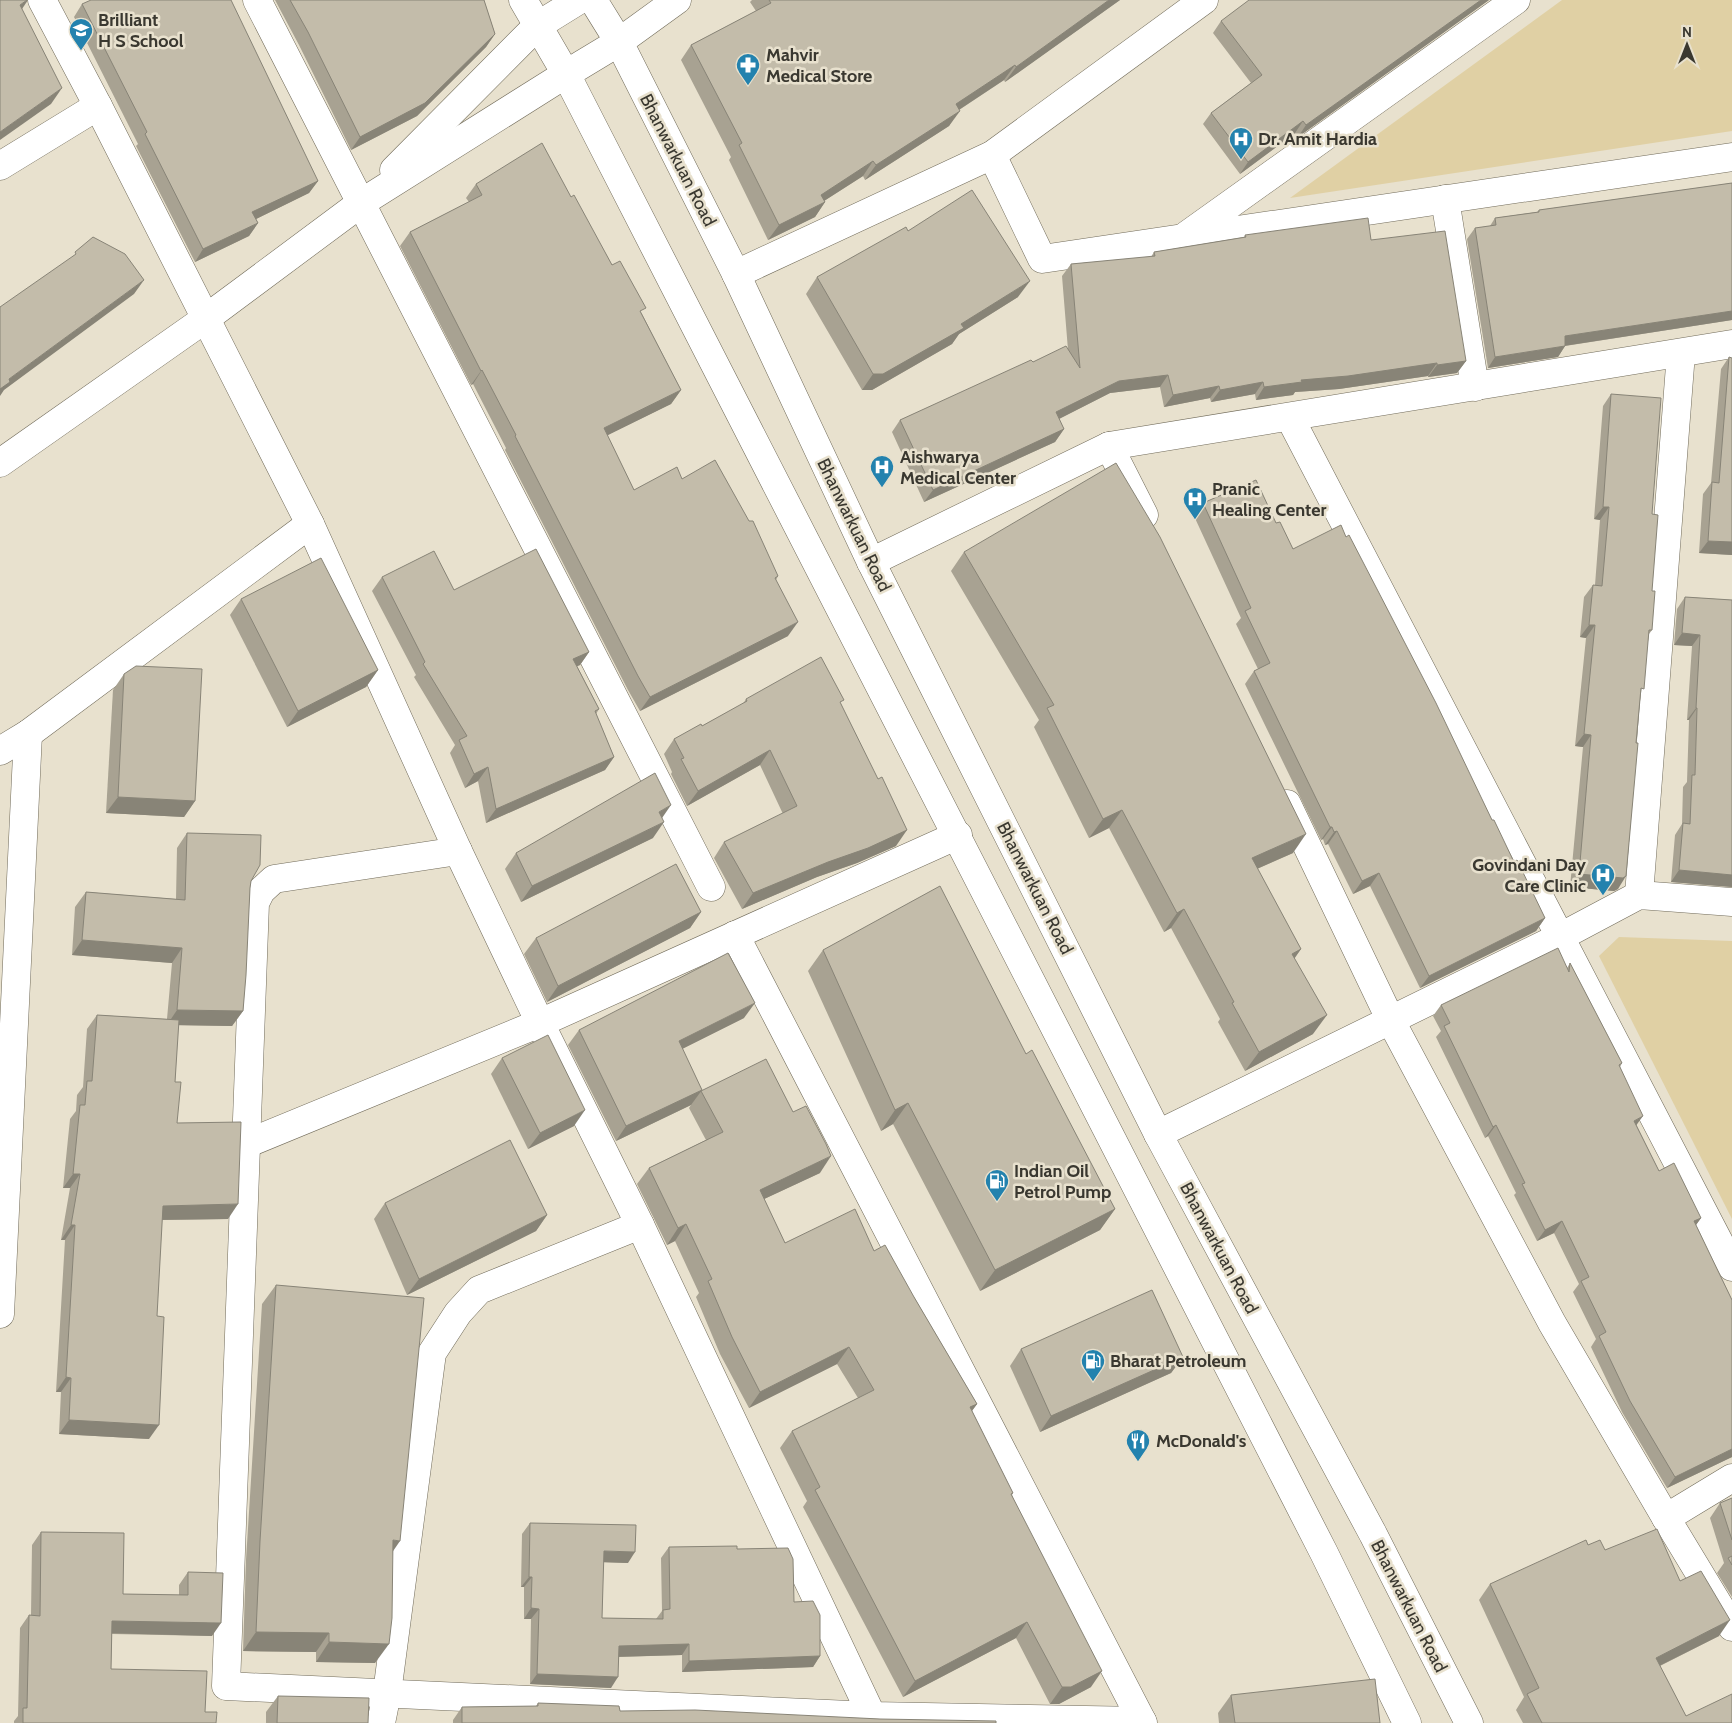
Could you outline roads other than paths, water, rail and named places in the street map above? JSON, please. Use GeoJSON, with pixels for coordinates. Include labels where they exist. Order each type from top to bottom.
{"type":"FeatureCollection","features":[{"type":"Feature","properties":{"kind":"street"},"geometry":{"type":"LineString","coordinates":[[42,0],[98,106],[310,524],[458,851],[540,1023],[640,1225],[872,1716]]}},
{"type":"Feature","properties":{"kind":"street"},"geometry":{"type":"LineString","coordinates":[[257,0],[711,887]]}},
{"type":"Feature","properties":{"kind":"street"},"geometry":{"type":"LineString","coordinates":[[523,0],[566,74],[958,835],[1324,1553],[1407,1723]]}},
{"type":"Feature","properties":{"kind":"street"},"geometry":{"type":"LineString","coordinates":[[361,203],[537,26],[579,0]]}},
{"type":"Feature","properties":{"kind":"street","name":"Bhanwarkuan Road"},"geometry":{"type":"LineString","coordinates":[[593,0],[619,42],[736,274],[872,562],[1158,1134],[1373,1534],[1469,1723]]}},
{"type":"Feature","properties":{"kind":"street"},"geometry":{"type":"LineString","coordinates":[[0,462],[205,319],[361,203],[619,42],[677,0]]}},
{"type":"Feature","properties":{"kind":"street"},"geometry":{"type":"LineString","coordinates":[[736,274],[992,155],[1204,0]]}},
{"type":"Feature","properties":{"kind":"street"},"geometry":{"type":"LineString","coordinates":[[1184,238],[1516,0]]}},
{"type":"Feature","properties":{"kind":"street"},"geometry":{"type":"LineString","coordinates":[[0,166],[98,106]]}},
{"type":"Feature","properties":{"kind":"street"},"geometry":{"type":"LineString","coordinates":[[992,155],[1042,259],[1732,157]]}},
{"type":"Feature","properties":{"kind":"street"},"geometry":{"type":"LineString","coordinates":[[1445,199],[1475,387]]}},
{"type":"Feature","properties":{"kind":"street"},"geometry":{"type":"LineString","coordinates":[[872,562],[1109,446],[1290,418],[1732,344]]}},
{"type":"Feature","properties":{"kind":"street"},"geometry":{"type":"LineString","coordinates":[[1639,895],[1682,353]]}},
{"type":"Feature","properties":{"kind":"street"},"geometry":{"type":"LineString","coordinates":[[1290,418],[1732,1267]]}},
{"type":"Feature","properties":{"kind":"street"},"geometry":{"type":"LineString","coordinates":[[1109,446],[1154,535]]}},
{"type":"Feature","properties":{"kind":"street"},"geometry":{"type":"LineString","coordinates":[[0,751],[28,734],[310,524]]}},
{"type":"Feature","properties":{"kind":"street"},"geometry":{"type":"LineString","coordinates":[[0,1314],[28,734]]}},
{"type":"Feature","properties":{"kind":"street"},"geometry":{"type":"LineString","coordinates":[[1277,784],[1391,1021],[1552,1323],[1732,1627]]}},
{"type":"Feature","properties":{"kind":"street"},"geometry":{"type":"LineString","coordinates":[[246,1144],[540,1023],[958,835]]}},
{"type":"Feature","properties":{"kind":"street"},"geometry":{"type":"LineString","coordinates":[[458,851],[274,879],[262,891],[255,904],[226,1686],[872,1716],[1143,1722],[735,935]]}},
{"type":"Feature","properties":{"kind":"street"},"geometry":{"type":"LineString","coordinates":[[1158,1134],[1391,1021],[1560,937],[1639,895],[1732,902]]}},
{"type":"Feature","properties":{"kind":"street"},"geometry":{"type":"LineString","coordinates":[[381,1723],[387,1693],[432,1352],[458,1313],[479,1290],[640,1225]]}},
{"type":"Feature","properties":{"kind":"street"},"geometry":{"type":"LineString","coordinates":[[1666,1518],[1732,1478]]}},
{"type":"Feature","properties":{"kind":"place","name":"Brilliant H S School"},"geometry":{"type":"Point","coordinates":[81,51]}},
{"type":"Feature","properties":{"kind":"place","name":"Mahvir Medical Store"},"geometry":{"type":"Point","coordinates":[748,86]}},
{"type":"Feature","properties":{"kind":"place","name":"Dr. Amit Hardia"},"geometry":{"type":"Point","coordinates":[1241,160]}},
{"type":"Feature","properties":{"kind":"place","name":"Aishwarya Medical Center"},"geometry":{"type":"Point","coordinates":[882,488]}},
{"type":"Feature","properties":{"kind":"place","name":"Pranic Healing Center"},"geometry":{"type":"Point","coordinates":[1195,520]}},
{"type":"Feature","properties":{"kind":"place","name":"Govindani Day Care Clinic"},"geometry":{"type":"Point","coordinates":[1603,896]}},
{"type":"Feature","properties":{"kind":"place","name":"Indian Oil Petrol Pump"},"geometry":{"type":"Point","coordinates":[997,1202]}},
{"type":"Feature","properties":{"kind":"place","name":"Bharat Petroleum"},"geometry":{"type":"Point","coordinates":[1093,1382]}},
{"type":"Feature","properties":{"kind":"place","name":"McDonald's"},"geometry":{"type":"Point","coordinates":[1138,1462]}}]}
